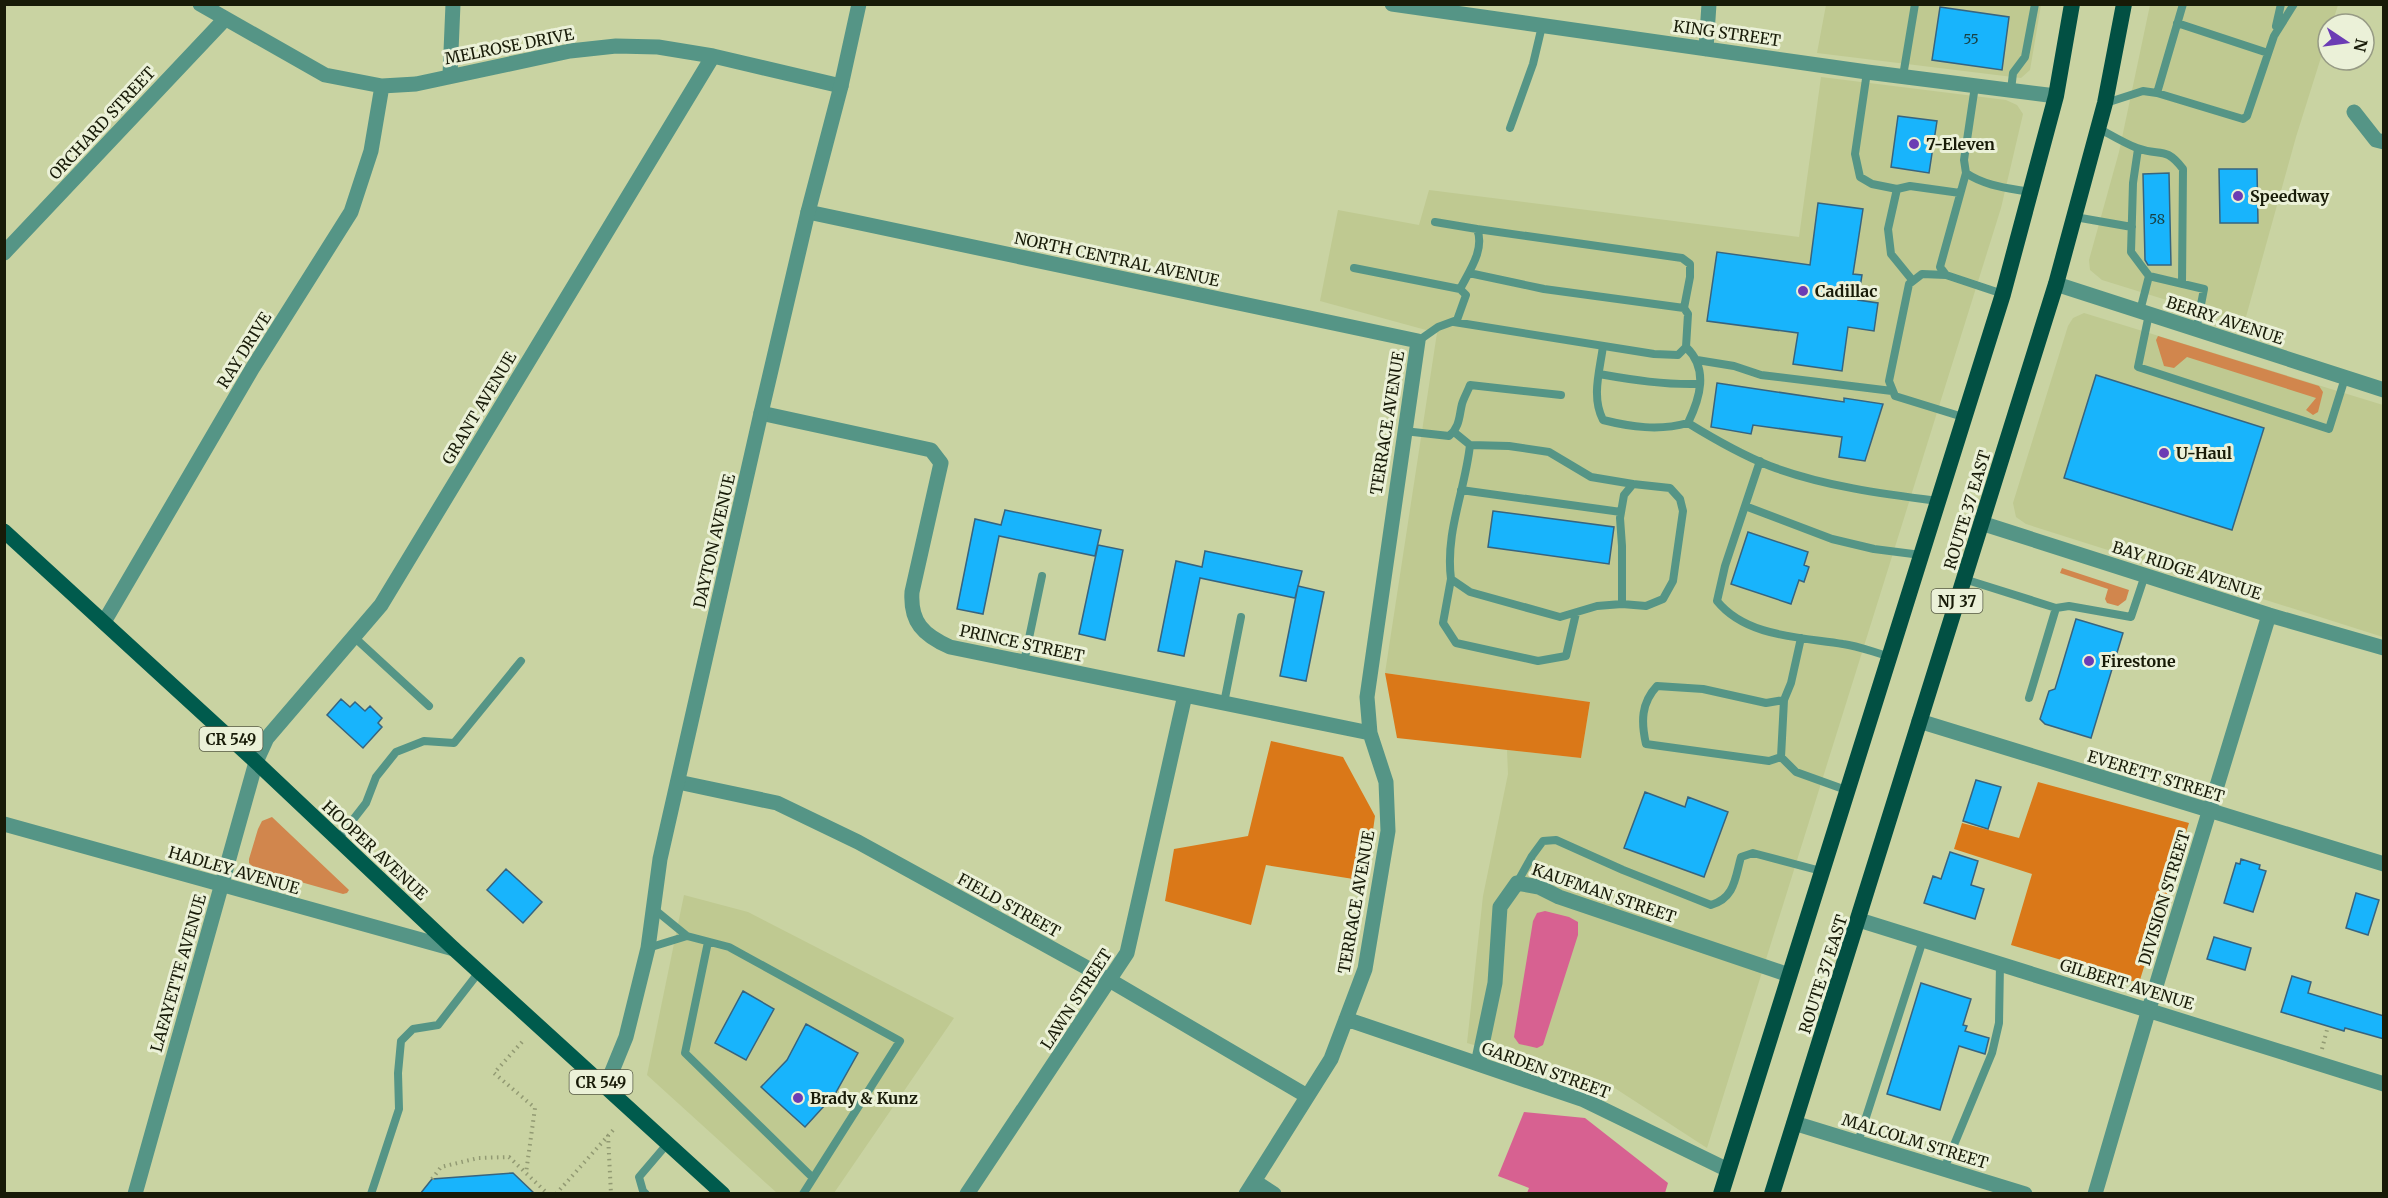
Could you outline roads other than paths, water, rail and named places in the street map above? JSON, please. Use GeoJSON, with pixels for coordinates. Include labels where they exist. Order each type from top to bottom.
{"type":"FeatureCollection","features":[{"type":"Feature","properties":{"kind":"highway","name":"ROUTE 37 EAST"},"geometry":{"type":"LineString","coordinates":[[1721,1194],[2003,294],[2032,193],[2056,96],[2072,4]]}},
{"type":"Feature","properties":{"kind":"highway","name":"ROUTE 37 EAST"},"geometry":{"type":"LineString","coordinates":[[1772,1194],[2056,284],[2105,103],[2124,4]]}},
{"type":"Feature","properties":{"kind":"main road","name":"HOOPER AVENUE"},"geometry":{"type":"LineString","coordinates":[[4,531],[256,762],[478,972],[723,1194]]}},
{"type":"Feature","properties":{"kind":"street","name":"MELROSE DRIVE"},"geometry":{"type":"LineString","coordinates":[[200,4],[325,75],[382,86],[416,84],[570,51],[616,46],[658,46],[713,56],[841,86]]}},
{"type":"Feature","properties":{"kind":"street"},"geometry":{"type":"LineString","coordinates":[[450,75],[453,4]]}},
{"type":"Feature","properties":{"kind":"street","name":"DAYTON AVENUE"},"geometry":{"type":"LineString","coordinates":[[606,1086],[626,1037],[648,948],[660,859],[761,413],[859,4]]}},
{"type":"Feature","properties":{"kind":"street","name":"KING STREET"},"geometry":{"type":"LineString","coordinates":[[1392,4],[1867,72],[2056,96]]}},
{"type":"Feature","properties":{"kind":"street"},"geometry":{"type":"LineString","coordinates":[[1706,49],[1709,4]]}},
{"type":"Feature","properties":{"kind":"street","name":"ORCHARD STREET"},"geometry":{"type":"LineString","coordinates":[[4,253],[225,19]]}},
{"type":"Feature","properties":{"kind":"street","name":"GRANT AVENUE"},"geometry":{"type":"LineString","coordinates":[[256,762],[267,738],[381,605],[713,56]]}},
{"type":"Feature","properties":{"kind":"street","name":"RAY DRIVE"},"geometry":{"type":"LineString","coordinates":[[104,622],[252,369],[351,212],[371,151],[382,86]]}},
{"type":"Feature","properties":{"kind":"street"},"geometry":{"type":"LineString","coordinates":[[2354,112],[2376,140],[2384,142]]}},
{"type":"Feature","properties":{"kind":"street","name":"NORTH CENTRAL AVENUE"},"geometry":{"type":"LineString","coordinates":[[808,212],[1418,341]]}},
{"type":"Feature","properties":{"kind":"street","name":"BERRY AVENUE"},"geometry":{"type":"LineString","coordinates":[[2056,284],[2384,390]]}},
{"type":"Feature","properties":{"kind":"street","name":"TERRACE AVENUE"},"geometry":{"type":"LineString","coordinates":[[1250,1187],[1331,1059],[1365,969],[1388,831],[1386,782],[1370,733],[1367,697],[1418,341]]}},
{"type":"Feature","properties":{"kind":"street","name":"PRINCE STREET"},"geometry":{"type":"LineString","coordinates":[[761,413],[931,450],[941,464],[912,592],[911,609],[920,626],[931,639],[950,647],[1370,733]]}},
{"type":"Feature","properties":{"kind":"street","name":"BAY RIDGE AVENUE"},"geometry":{"type":"LineString","coordinates":[[1981,524],[2269,615],[2384,648]]}},
{"type":"Feature","properties":{"kind":"street","name":"DIVISION STREET"},"geometry":{"type":"LineString","coordinates":[[2095,1194],[2269,615]]}},
{"type":"Feature","properties":{"kind":"street","name":"LAWN STREET"},"geometry":{"type":"LineString","coordinates":[[968,1194],[1111,981],[1127,953],[1185,695]]}},
{"type":"Feature","properties":{"kind":"street","name":"EVERETT STREET"},"geometry":{"type":"LineString","coordinates":[[1918,721],[2384,864]]}},
{"type":"Feature","properties":{"kind":"street","name":"LAFAYETTE AVENUE"},"geometry":{"type":"LineString","coordinates":[[135,1194],[256,762]]}},
{"type":"Feature","properties":{"kind":"street","name":"FIELD STREET"},"geometry":{"type":"LineString","coordinates":[[678,783],[777,803],[858,842],[1111,981],[1307,1096]]}},
{"type":"Feature","properties":{"kind":"street","name":"HADLEY AVENUE"},"geometry":{"type":"LineString","coordinates":[[4,824],[454,949]]}},
{"type":"Feature","properties":{"kind":"street","name":"KAUFMAN STREET"},"geometry":{"type":"LineString","coordinates":[[1478,1064],[1495,984],[1500,907],[1517,883],[1539,887],[1559,897],[1789,975]]}},
{"type":"Feature","properties":{"kind":"street","name":"GILBERT AVENUE"},"geometry":{"type":"LineString","coordinates":[[1859,920],[2384,1084]]}},
{"type":"Feature","properties":{"kind":"street","name":"GARDEN STREET"},"geometry":{"type":"LineString","coordinates":[[1346,1018],[1584,1100],[1728,1170]]}},
{"type":"Feature","properties":{"kind":"street","name":"MALCOLM STREET"},"geometry":{"type":"LineString","coordinates":[[1794,1123],[2025,1194]]}},
{"type":"Feature","properties":{"kind":"street"},"geometry":{"type":"LineString","coordinates":[[1250,1187],[1274,1194]]}},
{"type":"Feature","properties":{"kind":"lane"},"geometry":{"type":"LineString","coordinates":[[1903,76],[1915,4]]}},
{"type":"Feature","properties":{"kind":"lane"},"geometry":{"type":"LineString","coordinates":[[2011,90],[2013,73],[2025,57],[2035,4]]}},
{"type":"Feature","properties":{"kind":"lane"},"geometry":{"type":"LineString","coordinates":[[2105,103],[2143,91],[2157,93],[2243,119],[2247,116],[2274,36],[2282,4]]}},
{"type":"Feature","properties":{"kind":"lane"},"geometry":{"type":"LineString","coordinates":[[2274,36],[2294,4]]}},
{"type":"Feature","properties":{"kind":"lane"},"geometry":{"type":"LineString","coordinates":[[2157,93],[2183,5]]}},
{"type":"Feature","properties":{"kind":"lane"},"geometry":{"type":"LineString","coordinates":[[2177,24],[2268,53]]}},
{"type":"Feature","properties":{"kind":"lane"},"geometry":{"type":"LineString","coordinates":[[1510,128],[1533,64],[1542,26]]}},
{"type":"Feature","properties":{"kind":"lane"},"geometry":{"type":"LineString","coordinates":[[1867,72],[1855,154],[1860,177],[1872,184],[1897,189],[1910,186],[1960,193]]}},
{"type":"Feature","properties":{"kind":"lane"},"geometry":{"type":"LineString","coordinates":[[1946,276],[1940,267],[1966,173],[1965,160],[1975,86]]}},
{"type":"Feature","properties":{"kind":"lane"},"geometry":{"type":"LineString","coordinates":[[2098,128],[2138,149],[2167,153],[2183,169],[2182,284]]}},
{"type":"Feature","properties":{"kind":"lane"},"geometry":{"type":"LineString","coordinates":[[2138,149],[2133,183],[2131,252],[2149,276],[2204,289],[2196,330]]}},
{"type":"Feature","properties":{"kind":"lane"},"geometry":{"type":"LineString","coordinates":[[1966,173],[1976,180],[1993,186],[2032,193]]}},
{"type":"Feature","properties":{"kind":"lane"},"geometry":{"type":"LineString","coordinates":[[1897,189],[1888,229],[1891,254],[1912,281]]}},
{"type":"Feature","properties":{"kind":"lane"},"geometry":{"type":"LineString","coordinates":[[2073,216],[2132,227]]}},
{"type":"Feature","properties":{"kind":"lane"},"geometry":{"type":"LineString","coordinates":[[1418,341],[1438,327],[1454,322],[1603,346],[1678,355],[1686,347],[1688,314],[1684,308],[1690,264],[1682,258],[1435,222]]}},
{"type":"Feature","properties":{"kind":"lane"},"geometry":{"type":"LineString","coordinates":[[1460,289],[1480,248],[1481,240],[1477,229]]}},
{"type":"Feature","properties":{"kind":"lane"},"geometry":{"type":"LineString","coordinates":[[1354,268],[1460,289],[1466,295],[1457,320],[1454,322]]}},
{"type":"Feature","properties":{"kind":"lane"},"geometry":{"type":"LineString","coordinates":[[1469,273],[1544,290],[1684,308]]}},
{"type":"Feature","properties":{"kind":"lane"},"geometry":{"type":"LineString","coordinates":[[1963,417],[1894,396],[1889,381],[1909,284],[1922,274],[1946,276],[2003,294]]}},
{"type":"Feature","properties":{"kind":"lane"},"geometry":{"type":"LineString","coordinates":[[2149,276],[2138,367],[2329,429],[2345,378]]}},
{"type":"Feature","properties":{"kind":"lane"},"geometry":{"type":"LineString","coordinates":[[1603,346],[1596,396],[1598,411],[1603,420],[1646,428],[1675,427],[1688,423],[1693,412],[1701,372],[1697,360],[1686,347]]}},
{"type":"Feature","properties":{"kind":"lane"},"geometry":{"type":"LineString","coordinates":[[1697,360],[1734,366],[1761,375],[1892,391]]}},
{"type":"Feature","properties":{"kind":"lane"},"geometry":{"type":"LineString","coordinates":[[1599,374],[1656,383],[1699,384]]}},
{"type":"Feature","properties":{"kind":"lane"},"geometry":{"type":"LineString","coordinates":[[1404,431],[1449,436],[1454,432],[1470,385],[1562,395]]}},
{"type":"Feature","properties":{"kind":"lane"},"geometry":{"type":"LineString","coordinates":[[1688,423],[1710,437],[1760,461],[1814,479],[1938,501]]}},
{"type":"Feature","properties":{"kind":"lane"},"geometry":{"type":"LineString","coordinates":[[1451,579],[1470,592],[1560,616],[1598,606],[1622,604],[1646,606],[1664,599],[1673,581],[1683,511],[1680,499],[1670,489],[1592,477],[1549,452],[1509,446],[1470,445],[1454,432]]}},
{"type":"Feature","properties":{"kind":"lane"},"geometry":{"type":"LineString","coordinates":[[1470,445],[1451,536],[1449,564],[1451,579],[1443,623],[1456,643],[1538,662],[1566,656],[1576,613]]}},
{"type":"Feature","properties":{"kind":"lane"},"geometry":{"type":"LineString","coordinates":[[1760,461],[1725,566],[1717,602],[1743,624],[1801,638],[1844,644],[1888,656]]}},
{"type":"Feature","properties":{"kind":"lane"},"geometry":{"type":"LineString","coordinates":[[1622,604],[1621,512],[1624,495],[1633,484]]}},
{"type":"Feature","properties":{"kind":"lane"},"geometry":{"type":"LineString","coordinates":[[1461,490],[1621,512]]}},
{"type":"Feature","properties":{"kind":"lane"},"geometry":{"type":"LineString","coordinates":[[1745,506],[1832,539],[1874,549],[1921,555]]}},
{"type":"Feature","properties":{"kind":"lane"},"geometry":{"type":"LineString","coordinates":[[1964,579],[2056,608],[2069,606],[2132,617],[2145,575]]}},
{"type":"Feature","properties":{"kind":"lane"},"geometry":{"type":"LineString","coordinates":[[1023,662],[1042,576]]}},
{"type":"Feature","properties":{"kind":"lane"},"geometry":{"type":"LineString","coordinates":[[2029,698],[2056,608]]}},
{"type":"Feature","properties":{"kind":"lane"},"geometry":{"type":"LineString","coordinates":[[1224,703],[1241,617]]}},
{"type":"Feature","properties":{"kind":"lane"},"geometry":{"type":"LineString","coordinates":[[354,637],[429,706]]}},
{"type":"Feature","properties":{"kind":"lane"},"geometry":{"type":"LineString","coordinates":[[1801,638],[1784,700],[1781,757],[1796,772],[1846,790]]}},
{"type":"Feature","properties":{"kind":"lane"},"geometry":{"type":"LineString","coordinates":[[338,839],[361,811],[376,777],[396,752],[424,741],[454,743],[521,660]]}},
{"type":"Feature","properties":{"kind":"lane"},"geometry":{"type":"LineString","coordinates":[[1781,757],[1769,761],[1646,744],[1642,726],[1644,708],[1651,692],[1657,686],[1703,689],[1766,702],[1784,700]]}},
{"type":"Feature","properties":{"kind":"lane"},"geometry":{"type":"LineString","coordinates":[[1517,883],[1542,841],[1556,840],[1711,905],[1723,902],[1731,893],[1741,857],[1753,853],[1821,870]]}},
{"type":"Feature","properties":{"kind":"lane"},"geometry":{"type":"LineString","coordinates":[[654,909],[687,936],[729,947],[900,1041],[803,1194]]}},
{"type":"Feature","properties":{"kind":"lane"},"geometry":{"type":"LineString","coordinates":[[648,948],[687,936]]}},
{"type":"Feature","properties":{"kind":"lane"},"geometry":{"type":"LineString","coordinates":[[1858,1142],[1923,940]]}},
{"type":"Feature","properties":{"kind":"lane"},"geometry":{"type":"LineString","coordinates":[[708,942],[685,1053],[813,1178]]}},
{"type":"Feature","properties":{"kind":"lane"},"geometry":{"type":"LineString","coordinates":[[1944,1169],[1992,1053],[1999,1023],[2001,964]]}},
{"type":"Feature","properties":{"kind":"lane"},"geometry":{"type":"LineString","coordinates":[[371,1194],[399,1109],[398,1073],[401,1041],[413,1029],[438,1025],[478,972]]}},
{"type":"Feature","properties":{"kind":"lane"},"geometry":{"type":"LineString","coordinates":[[646,1194],[639,1178],[668,1143]]}},
{"type":"Feature","properties":{"kind":"place","name":"7-Eleven"},"geometry":{"type":"Point","coordinates":[1914,144]}},
{"type":"Feature","properties":{"kind":"place","name":"Speedway"},"geometry":{"type":"Point","coordinates":[2238,196]}},
{"type":"Feature","properties":{"kind":"place","name":"Cadillac"},"geometry":{"type":"Point","coordinates":[1803,291]}},
{"type":"Feature","properties":{"kind":"place","name":"U-Haul"},"geometry":{"type":"Point","coordinates":[2164,453]}},
{"type":"Feature","properties":{"kind":"place","name":"Firestone"},"geometry":{"type":"Point","coordinates":[2089,661]}},
{"type":"Feature","properties":{"kind":"place","name":"Brady & Kunz"},"geometry":{"type":"Point","coordinates":[798,1098]}}]}
